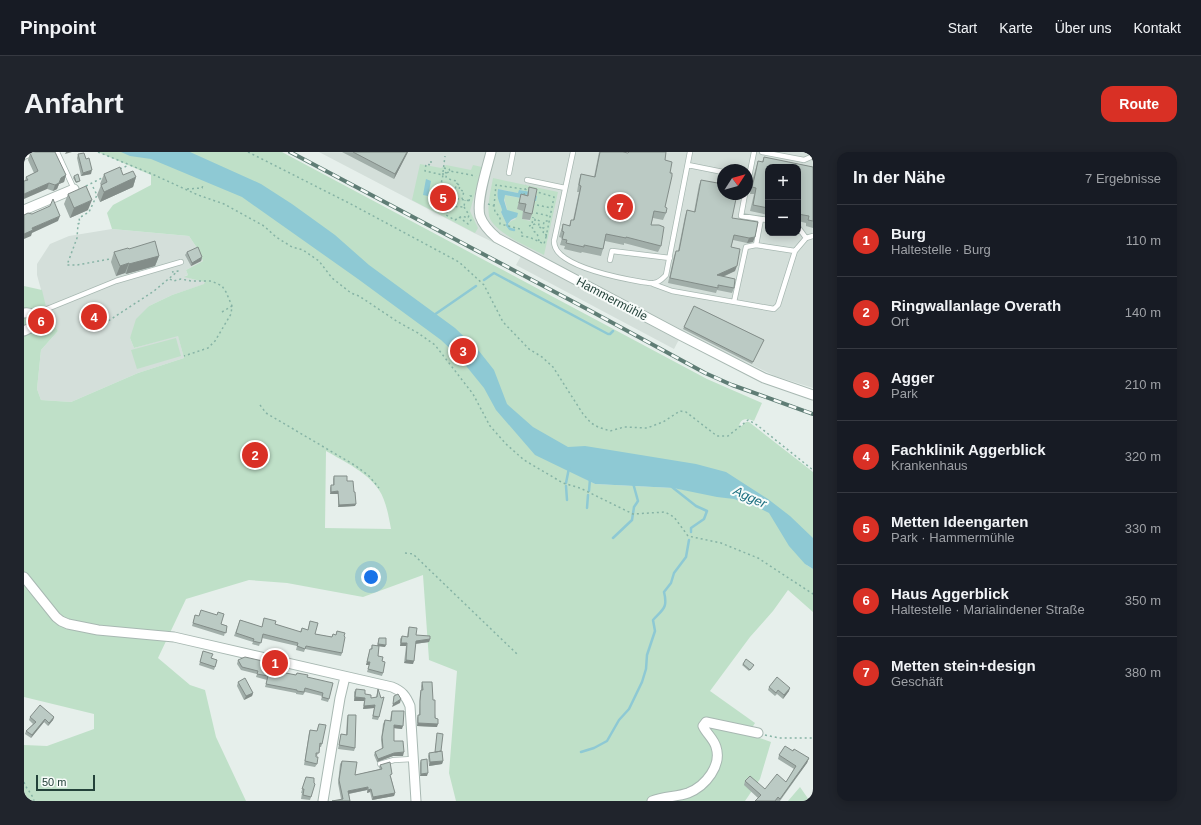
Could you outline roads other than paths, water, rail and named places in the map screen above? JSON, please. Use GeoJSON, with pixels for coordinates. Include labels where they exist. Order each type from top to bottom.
{"type":"FeatureCollection","features":[{"type":"Feature","properties":{"kind":"street","name":"Hammermühle"},"geometry":{"type":"LineString","coordinates":[[491,152],[480,203],[481,218],[488,230],[497,238],[764,378],[813,395]]}},
{"type":"Feature","properties":{"kind":"street"},"geometry":{"type":"LineString","coordinates":[[24,210],[74,189]]}},
{"type":"Feature","properties":{"kind":"street"},"geometry":{"type":"LineString","coordinates":[[24,313],[29,313],[34,316],[35,322],[34,325],[24,331]]}},
{"type":"Feature","properties":{"kind":"street"},"geometry":{"type":"LineString","coordinates":[[24,577],[56,617],[68,624],[98,630],[174,637],[392,687],[403,693],[410,706],[416,801]]}},
{"type":"Feature","properties":{"kind":"street"},"geometry":{"type":"LineString","coordinates":[[323,801],[340,698],[345,677]]}},
{"type":"Feature","properties":{"kind":"street"},"geometry":{"type":"LineString","coordinates":[[652,801],[695,790],[714,770],[717,762],[717,748],[703,726],[706,722],[758,733]]}},
{"type":"Feature","properties":{"kind":"lane"},"geometry":{"type":"LineString","coordinates":[[24,157],[36,152]]}},
{"type":"Feature","properties":{"kind":"lane"},"geometry":{"type":"LineString","coordinates":[[58,152],[74,189]]}},
{"type":"Feature","properties":{"kind":"lane"},"geometry":{"type":"LineString","coordinates":[[509,173],[513,152]]}},
{"type":"Feature","properties":{"kind":"lane"},"geometry":{"type":"LineString","coordinates":[[573,152],[554,246],[565,258],[596,271],[625,279],[653,284],[672,290],[774,309],[778,305],[794,251],[806,238],[813,236]]}},
{"type":"Feature","properties":{"kind":"lane"},"geometry":{"type":"LineString","coordinates":[[653,284],[660,281],[666,274],[690,152]]}},
{"type":"Feature","properties":{"kind":"lane"},"geometry":{"type":"LineString","coordinates":[[751,164],[754,152]]}},
{"type":"Feature","properties":{"kind":"lane"},"geometry":{"type":"LineString","coordinates":[[762,152],[804,160],[813,156]]}},
{"type":"Feature","properties":{"kind":"lane"},"geometry":{"type":"LineString","coordinates":[[688,165],[717,171]]}},
{"type":"Feature","properties":{"kind":"lane"},"geometry":{"type":"LineString","coordinates":[[527,180],[565,188]]}},
{"type":"Feature","properties":{"kind":"lane"},"geometry":{"type":"LineString","coordinates":[[744,200],[741,216],[765,220]]}},
{"type":"Feature","properties":{"kind":"lane"},"geometry":{"type":"LineString","coordinates":[[756,245],[761,219]]}},
{"type":"Feature","properties":{"kind":"lane"},"geometry":{"type":"LineString","coordinates":[[801,231],[806,238]]}},
{"type":"Feature","properties":{"kind":"lane"},"geometry":{"type":"LineString","coordinates":[[734,302],[746,247],[756,245],[794,251]]}},
{"type":"Feature","properties":{"kind":"lane"},"geometry":{"type":"LineString","coordinates":[[610,260],[612,251],[670,258]]}},
{"type":"Feature","properties":{"kind":"lane"},"geometry":{"type":"LineString","coordinates":[[34,316],[47,309],[116,281],[181,262]]}},
{"type":"Feature","properties":{"kind":"lane"},"geometry":{"type":"LineString","coordinates":[[380,764],[394,760],[413,759]]}},
{"type":"Feature","properties":{"kind":"water"},"geometry":{"type":"Polygon","coordinates":[[[121,152],[190,152],[261,184],[335,235],[369,265],[455,328],[479,351],[494,370],[507,404],[533,427],[568,447],[585,446],[696,464],[726,472],[768,499],[790,516],[813,538],[813,569],[805,564],[789,546],[769,513],[759,508],[734,499],[673,488],[595,484],[535,455],[496,410],[484,388],[458,356],[441,340],[358,279],[242,197],[151,159],[130,156],[121,152]]]}},
{"type":"Feature","properties":{"kind":"water"},"geometry":{"type":"Polygon","coordinates":[[[426,179],[431,181],[428,196],[423,195],[426,179]]]}},
{"type":"Feature","properties":{"kind":"water"},"geometry":{"type":"Polygon","coordinates":[[[498,189],[518,193],[519,190],[531,192],[530,194],[537,196],[536,201],[534,201],[527,194],[526,199],[505,195],[504,200],[507,210],[518,213],[517,217],[511,220],[507,225],[501,212],[502,210],[498,200],[498,189]]]}},
{"type":"Feature","properties":{"kind":"waterway"},"geometry":{"type":"LineString","coordinates":[[507,225],[510,229],[514,230]]}},
{"type":"Feature","properties":{"kind":"waterway"},"geometry":{"type":"LineString","coordinates":[[484,280],[494,273],[608,334],[613,331]]}},
{"type":"Feature","properties":{"kind":"waterway"},"geometry":{"type":"LineString","coordinates":[[434,315],[476,286]]}},
{"type":"Feature","properties":{"kind":"waterway"},"geometry":{"type":"LineString","coordinates":[[566,483],[569,468]]}},
{"type":"Feature","properties":{"kind":"waterway"},"geometry":{"type":"LineString","coordinates":[[589,491],[590,479]]}},
{"type":"Feature","properties":{"kind":"waterway"},"geometry":{"type":"LineString","coordinates":[[613,538],[632,520],[634,507],[638,501],[633,483]]}},
{"type":"Feature","properties":{"kind":"waterway"},"geometry":{"type":"LineString","coordinates":[[566,486],[567,500]]}},
{"type":"Feature","properties":{"kind":"waterway"},"geometry":{"type":"LineString","coordinates":[[672,487],[696,506],[707,511],[704,519],[691,528],[691,532]]}},
{"type":"Feature","properties":{"kind":"waterway"},"geometry":{"type":"LineString","coordinates":[[587,508],[588,495]]}},
{"type":"Feature","properties":{"kind":"waterway"},"geometry":{"type":"LineString","coordinates":[[581,752],[594,748],[607,741],[619,720],[629,709],[642,682],[646,669],[647,655],[655,631],[653,620],[664,608],[664,592],[671,583],[674,573],[686,557],[689,540]]}},
{"type":"Feature","properties":{"kind":"railway"},"geometry":{"type":"LineString","coordinates":[[290,152],[705,373],[732,385],[813,414]]}},
{"type":"Feature","properties":{"kind":"place","name":"Metten Ideengarten"},"geometry":{"type":"Point","coordinates":[443,198]}},
{"type":"Feature","properties":{"kind":"place","name":"Metten stein+design"},"geometry":{"type":"Point","coordinates":[620,207]}},
{"type":"Feature","properties":{"kind":"place","name":"Fachklinik Aggerblick"},"geometry":{"type":"Point","coordinates":[94,317]}},
{"type":"Feature","properties":{"kind":"place","name":"Haus Aggerblick"},"geometry":{"type":"Point","coordinates":[41,321]}},
{"type":"Feature","properties":{"kind":"place","name":"Agger"},"geometry":{"type":"Point","coordinates":[463,351]}},
{"type":"Feature","properties":{"kind":"place","name":"Ringwallanlage Overath"},"geometry":{"type":"Point","coordinates":[255,455]}},
{"type":"Feature","properties":{"kind":"place","name":"Burg"},"geometry":{"type":"Point","coordinates":[275,663]}}]}
